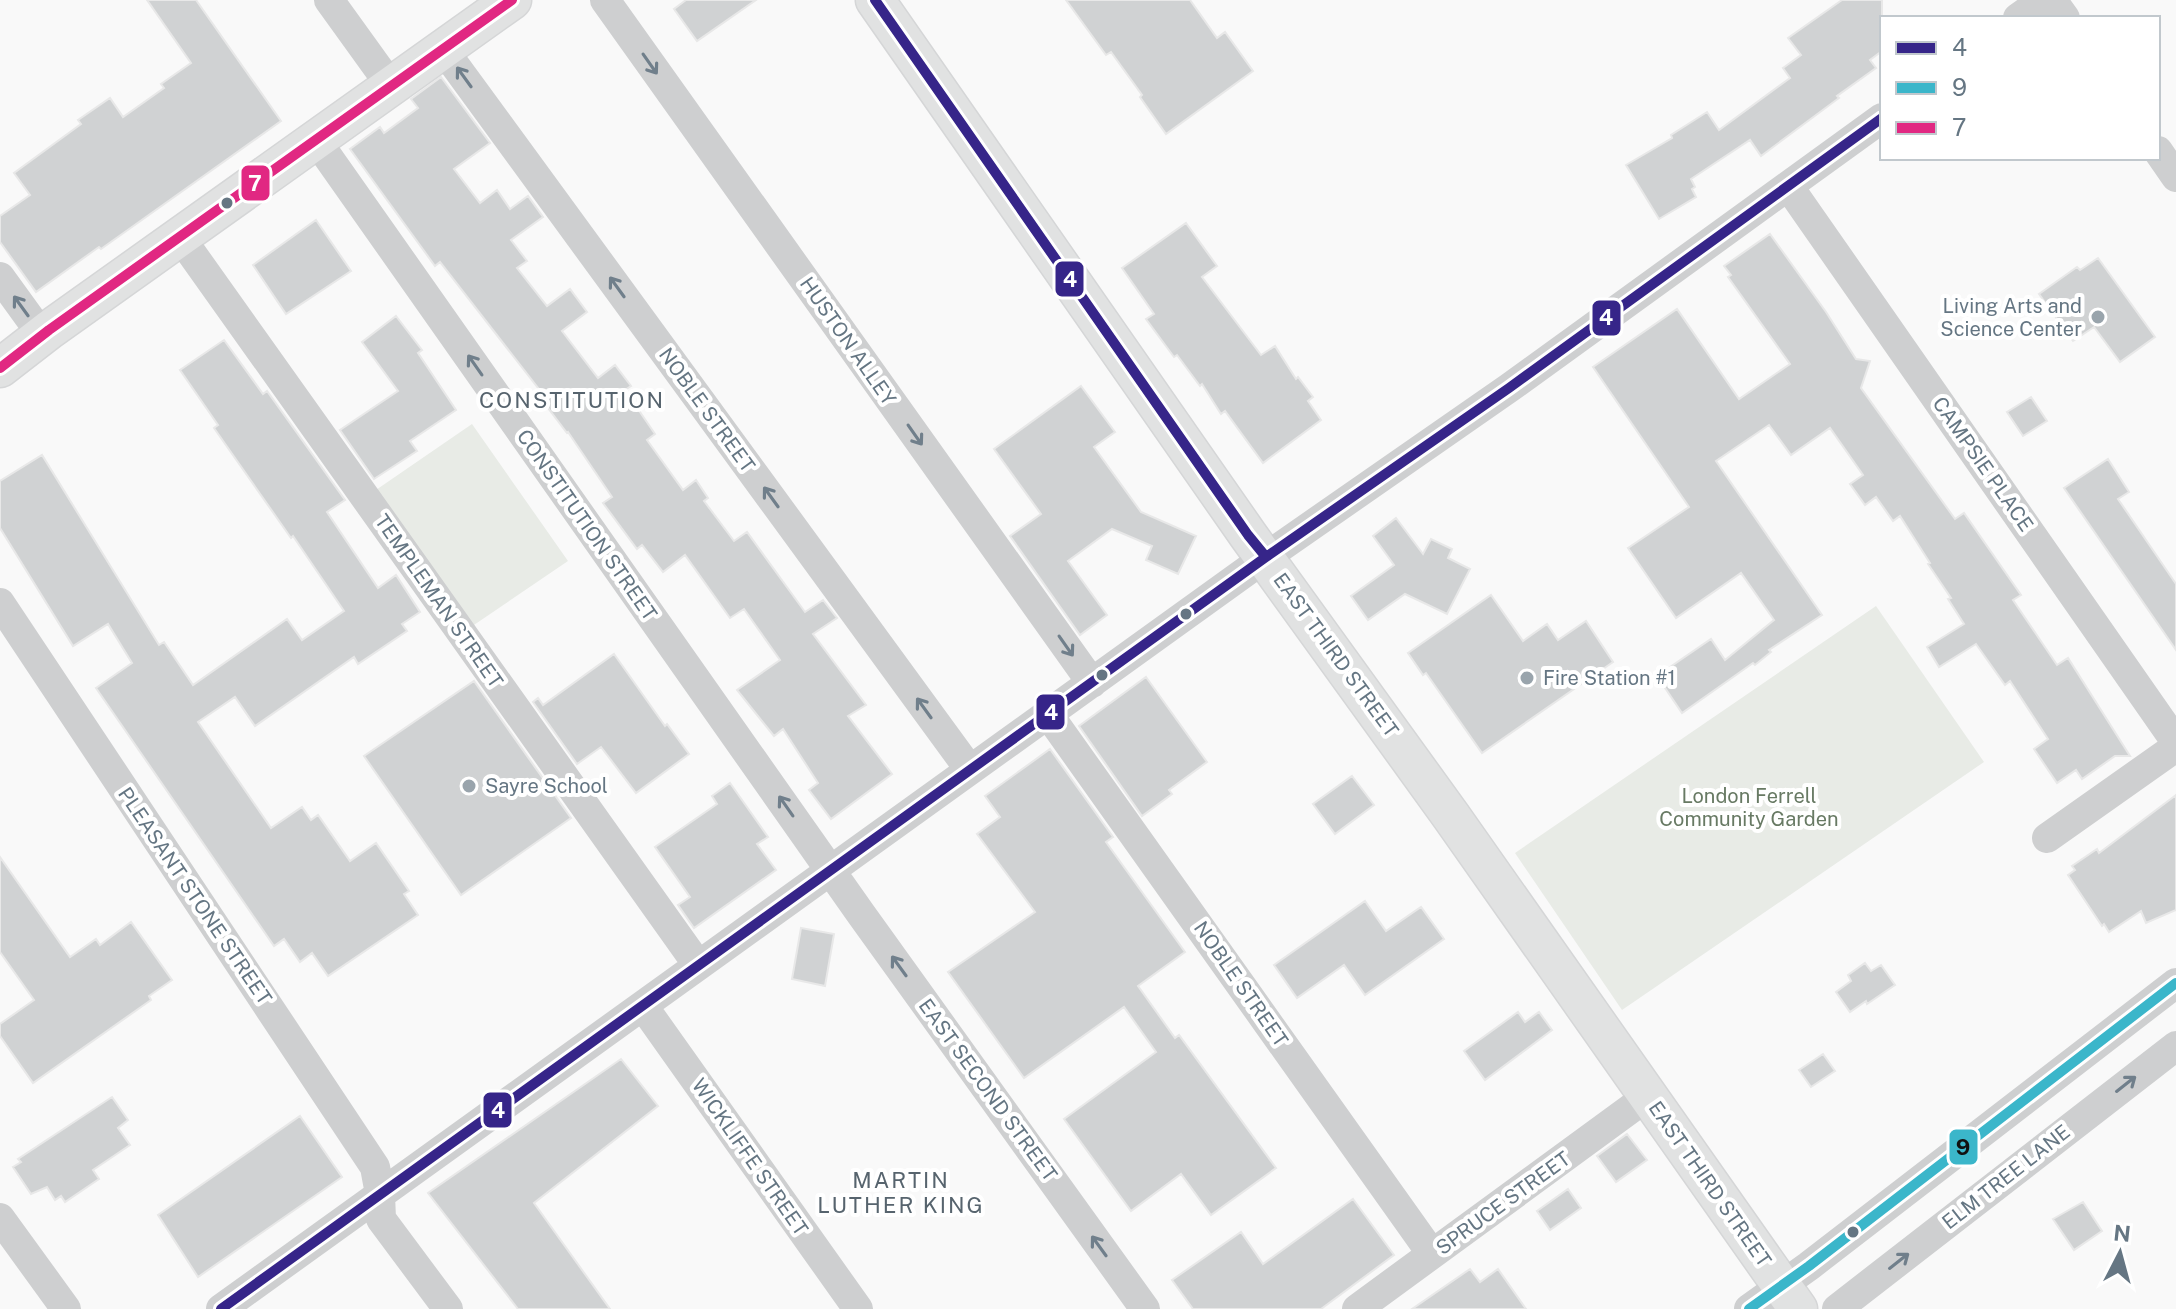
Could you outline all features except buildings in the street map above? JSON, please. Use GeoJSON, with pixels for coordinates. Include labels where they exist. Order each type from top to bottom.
{"type":"FeatureCollection","features":[{"type":"Feature","properties":{"kind":"main road"},"geometry":{"type":"LineString","coordinates":[[0,368],[512,0]]}},
{"type":"Feature","properties":{"kind":"main road","name":"EAST THIRD STREET"},"geometry":{"type":"LineString","coordinates":[[875,0],[1239,522],[1277,549],[1451,816],[1790,1297]]}},
{"type":"Feature","properties":{"kind":"street"},"geometry":{"type":"LineString","coordinates":[[329,0],[391,86]]}},
{"type":"Feature","properties":{"kind":"street","name":"HUSTON ALLEY"},"geometry":{"type":"LineString","coordinates":[[605,0],[1092,683]]}},
{"type":"Feature","properties":{"kind":"street"},"geometry":{"type":"LineString","coordinates":[[2021,16],[2043,0]]}},
{"type":"Feature","properties":{"kind":"street","name":"NOBLE STREET"},"geometry":{"type":"LineString","coordinates":[[443,49],[970,770]]}},
{"type":"Feature","properties":{"kind":"street"},"geometry":{"type":"LineString","coordinates":[[221,1309],[1880,119]]}},
{"type":"Feature","properties":{"kind":"street","name":"CONSTITUTION STREET"},"geometry":{"type":"LineString","coordinates":[[316,140],[831,870]]}},
{"type":"Feature","properties":{"kind":"street"},"geometry":{"type":"LineString","coordinates":[[2160,154],[2176,177]]}},
{"type":"Feature","properties":{"kind":"street","name":"CAMPSIE PLACE"},"geometry":{"type":"LineString","coordinates":[[1789,187],[2176,745]]}},
{"type":"Feature","properties":{"kind":"street","name":"TEMPLEMAN STREET"},"geometry":{"type":"LineString","coordinates":[[180,237],[698,965]]}},
{"type":"Feature","properties":{"kind":"street"},"geometry":{"type":"LineString","coordinates":[[0,277],[42,335]]}},
{"type":"Feature","properties":{"kind":"street","name":"PLEASANT STONE STREET"},"geometry":{"type":"LineString","coordinates":[[0,603],[375,1167],[381,1219],[448,1309]]}},
{"type":"Feature","properties":{"kind":"street","name":"NOBLE STREET"},"geometry":{"type":"LineString","coordinates":[[1048,714],[1432,1254]]}},
{"type":"Feature","properties":{"kind":"street"},"geometry":{"type":"LineString","coordinates":[[2047,838],[2176,745]]}},
{"type":"Feature","properties":{"kind":"street","name":"EAST SECOND STREET"},"geometry":{"type":"LineString","coordinates":[[831,870],[1145,1309]]}},
{"type":"Feature","properties":{"kind":"street"},"geometry":{"type":"LineString","coordinates":[[1749,1309],[1790,1297],[2056,1075],[2176,983]]}},
{"type":"Feature","properties":{"kind":"street","name":"WICKLIFFE STREET"},"geometry":{"type":"LineString","coordinates":[[643,1006],[858,1309]]}},
{"type":"Feature","properties":{"kind":"street","name":"ELM TREE LANE"},"geometry":{"type":"LineString","coordinates":[[1837,1309],[2176,1046]]}},
{"type":"Feature","properties":{"kind":"street"},"geometry":{"type":"LineString","coordinates":[[2056,1075],[2087,1115]]}},
{"type":"Feature","properties":{"kind":"street","name":"SPRUCE STREET"},"geometry":{"type":"LineString","coordinates":[[1357,1309],[1648,1096]]}},
{"type":"Feature","properties":{"kind":"street"},"geometry":{"type":"LineString","coordinates":[[0,1218],[66,1309]]}},
{"type":"Feature","properties":{"kind":"green space"},"geometry":{"type":"Polygon","coordinates":[[[472,424],[568,561],[468,629],[373,492],[472,424]]]}},
{"type":"Feature","properties":{"kind":"green space","name":"London Ferrell Community Garden"},"geometry":{"type":"Polygon","coordinates":[[[1876,606],[1984,762],[1622,1010],[1515,853],[1876,606]]]}},
{"type":"Feature","properties":{"kind":"transit line","name":"7"},"geometry":{"type":"LineString","coordinates":[[0,368],[512,0]]}},
{"type":"Feature","properties":{"kind":"transit line","name":"4"},"geometry":{"type":"LineString","coordinates":[[875,0],[1266,557]]}},
{"type":"Feature","properties":{"kind":"transit line","name":"4"},"geometry":{"type":"LineString","coordinates":[[221,1309],[1880,119]]}},
{"type":"Feature","properties":{"kind":"transit line","name":"9"},"geometry":{"type":"LineString","coordinates":[[1749,1309],[2176,983]]}},
{"type":"Feature","properties":{"kind":"place","name":"Living Arts and Science Center"},"geometry":{"type":"Point","coordinates":[2098,317]}},
{"type":"Feature","properties":{"kind":"place","name":"Fire Station #1"},"geometry":{"type":"Point","coordinates":[1527,678]}},
{"type":"Feature","properties":{"kind":"place","name":"Sayre School"},"geometry":{"type":"Point","coordinates":[469,786]}},
{"type":"Feature","properties":{"kind":"district","name":"CONSTITUTION"},"geometry":{"type":"Point","coordinates":[572,400]}},
{"type":"Feature","properties":{"kind":"district","name":"MARTIN LUTHER KING"},"geometry":{"type":"Point","coordinates":[901,1192]}}]}
